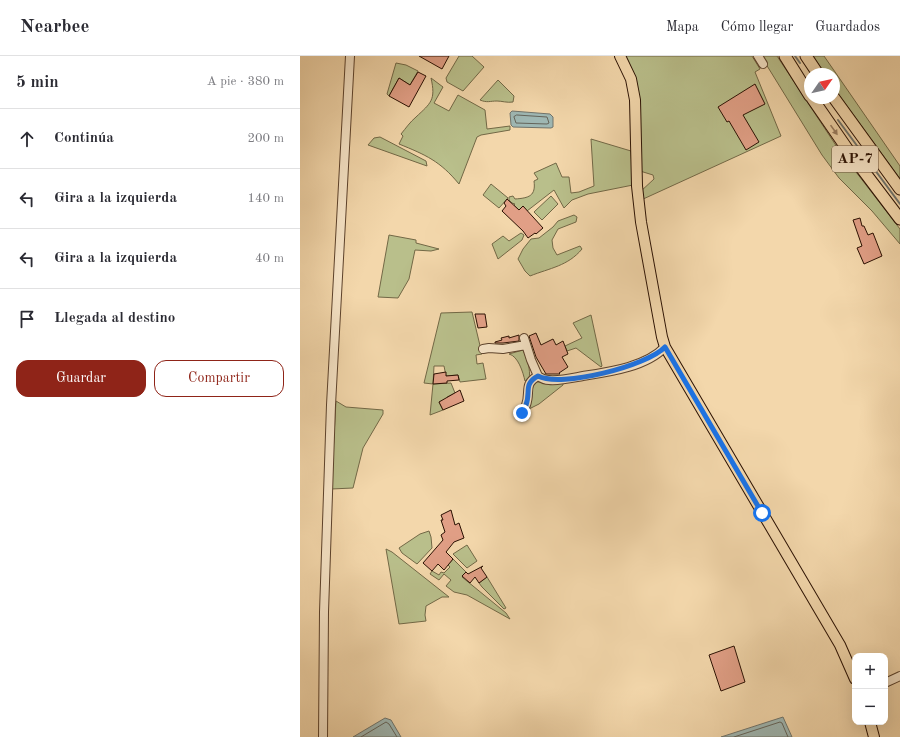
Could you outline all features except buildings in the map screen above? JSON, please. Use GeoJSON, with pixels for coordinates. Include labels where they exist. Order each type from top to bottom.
{"type":"FeatureCollection","features":[{"type":"Feature","properties":{"kind":"highway","name":"AP-7"},"geometry":{"type":"LineString","coordinates":[[785,56],[804,86]]}},
{"type":"Feature","properties":{"kind":"highway"},"geometry":{"type":"LineString","coordinates":[[806,56],[814,68]]}},
{"type":"Feature","properties":{"kind":"highway","name":"AP-7"},"geometry":{"type":"LineString","coordinates":[[816,104],[850,154],[900,219]]}},
{"type":"Feature","properties":{"kind":"highway","name":"AP-7"},"geometry":{"type":"LineString","coordinates":[[838,104],[900,189]]}},
{"type":"Feature","properties":{"kind":"main road"},"geometry":{"type":"LineString","coordinates":[[620,56],[631,79],[635,100],[636,186],[649,269],[665,347],[840,645],[852,672]]}},
{"type":"Feature","properties":{"kind":"main road"},"geometry":{"type":"LineString","coordinates":[[871,725],[874,737]]}},
{"type":"Feature","properties":{"kind":"street"},"geometry":{"type":"LineString","coordinates":[[323,737],[324,612],[331,405],[350,56]]}},
{"type":"Feature","properties":{"kind":"street"},"geometry":{"type":"LineString","coordinates":[[758,56],[763,64]]}},
{"type":"Feature","properties":{"kind":"street"},"geometry":{"type":"LineString","coordinates":[[483,349],[503,349],[525,341],[538,376],[549,380],[611,372],[649,358],[660,352],[665,347]]}},
{"type":"Feature","properties":{"kind":"street"},"geometry":{"type":"LineString","coordinates":[[522,413],[526,404],[530,382],[538,376]]}},
{"type":"Feature","properties":{"kind":"street"},"geometry":{"type":"LineString","coordinates":[[888,682],[900,676]]}},
{"type":"Feature","properties":{"kind":"green space"},"geometry":{"type":"Polygon","coordinates":[[[459,56],[472,56],[484,67],[463,91],[447,82],[446,78],[459,56]]]}},
{"type":"Feature","properties":{"kind":"green space"},"geometry":{"type":"Polygon","coordinates":[[[623,56],[752,56],[760,69],[755,72],[781,136],[641,200],[640,192],[654,179],[653,175],[640,171],[639,99],[623,56]]]}},
{"type":"Feature","properties":{"kind":"green space"},"geometry":{"type":"Polygon","coordinates":[[[761,56],[777,56],[804,97],[804,104],[809,104],[839,150],[900,229],[900,244],[872,211],[839,178],[822,155],[761,56]]]}},
{"type":"Feature","properties":{"kind":"green space"},"geometry":{"type":"Polygon","coordinates":[[[813,56],[824,56],[832,68],[821,68],[813,56]]]}},
{"type":"Feature","properties":{"kind":"green space"},"geometry":{"type":"Polygon","coordinates":[[[396,63],[406,65],[418,71],[410,85],[399,78],[389,96],[387,94],[396,63]]]}},
{"type":"Feature","properties":{"kind":"green space"},"geometry":{"type":"Polygon","coordinates":[[[431,78],[443,87],[434,103],[449,111],[458,95],[485,110],[487,129],[510,126],[510,130],[477,137],[459,184],[439,164],[399,144],[403,136],[401,134],[431,100],[433,91],[431,78]]]}},
{"type":"Feature","properties":{"kind":"green space"},"geometry":{"type":"Polygon","coordinates":[[[840,79],[900,166],[900,179],[840,96],[840,79]]]}},
{"type":"Feature","properties":{"kind":"green space"},"geometry":{"type":"Polygon","coordinates":[[[498,80],[514,96],[513,102],[487,102],[480,100],[498,80]]]}},
{"type":"Feature","properties":{"kind":"green space"},"geometry":{"type":"Polygon","coordinates":[[[380,137],[426,161],[427,166],[368,145],[374,138],[380,137]]]}},
{"type":"Feature","properties":{"kind":"green space"},"geometry":{"type":"Polygon","coordinates":[[[591,139],[631,151],[633,185],[588,194],[572,200],[564,208],[554,190],[527,211],[523,206],[519,210],[514,205],[515,204],[509,200],[509,197],[513,196],[515,199],[528,197],[533,193],[534,181],[538,179],[534,173],[556,163],[562,177],[569,177],[571,193],[579,192],[594,186],[591,139]]]}},
{"type":"Feature","properties":{"kind":"green space"},"geometry":{"type":"Polygon","coordinates":[[[491,184],[508,198],[499,208],[483,195],[491,184]]]}},
{"type":"Feature","properties":{"kind":"green space"},"geometry":{"type":"Polygon","coordinates":[[[551,196],[558,204],[542,220],[534,212],[551,196]]]}},
{"type":"Feature","properties":{"kind":"green space"},"geometry":{"type":"Polygon","coordinates":[[[574,215],[577,217],[576,222],[558,229],[552,240],[553,248],[557,255],[580,246],[582,249],[577,255],[565,263],[530,276],[525,271],[518,259],[523,249],[531,239],[539,238],[558,221],[574,215]]]}},
{"type":"Feature","properties":{"kind":"green space"},"geometry":{"type":"Polygon","coordinates":[[[521,233],[524,235],[522,240],[498,259],[492,244],[503,236],[509,241],[521,233]]]}},
{"type":"Feature","properties":{"kind":"green space"},"geometry":{"type":"Polygon","coordinates":[[[389,235],[416,240],[416,243],[439,249],[431,251],[415,250],[409,279],[398,298],[378,297],[389,235]]]}},
{"type":"Feature","properties":{"kind":"green space"},"geometry":{"type":"Polygon","coordinates":[[[472,312],[482,354],[476,355],[477,364],[483,363],[486,379],[460,382],[458,375],[446,376],[444,366],[434,366],[433,384],[424,383],[441,313],[472,312]]]}},
{"type":"Feature","properties":{"kind":"green space"},"geometry":{"type":"Polygon","coordinates":[[[591,315],[601,367],[576,348],[567,351],[565,346],[582,338],[573,323],[591,315]]]}},
{"type":"Feature","properties":{"kind":"green space"},"geometry":{"type":"Polygon","coordinates":[[[523,350],[529,372],[529,379],[525,381],[517,361],[512,355],[509,354],[523,350]]]}},
{"type":"Feature","properties":{"kind":"green space"},"geometry":{"type":"Polygon","coordinates":[[[537,382],[563,382],[563,385],[539,404],[529,409],[531,388],[537,382]]]}},
{"type":"Feature","properties":{"kind":"green space"},"geometry":{"type":"Polygon","coordinates":[[[451,383],[455,393],[439,402],[443,410],[430,415],[433,384],[451,383]]]}},
{"type":"Feature","properties":{"kind":"green space"},"geometry":{"type":"Polygon","coordinates":[[[336,401],[346,407],[383,410],[383,414],[363,448],[353,488],[331,489],[336,401]]]}},
{"type":"Feature","properties":{"kind":"green space"},"geometry":{"type":"Polygon","coordinates":[[[429,531],[432,548],[417,564],[402,553],[399,548],[420,534],[429,531]]]}},
{"type":"Feature","properties":{"kind":"green space"},"geometry":{"type":"Polygon","coordinates":[[[467,545],[477,561],[467,568],[453,554],[467,545]]]}},
{"type":"Feature","properties":{"kind":"green space"},"geometry":{"type":"Polygon","coordinates":[[[386,549],[392,552],[449,597],[442,597],[426,606],[426,621],[399,624],[386,549]]]}},
{"type":"Feature","properties":{"kind":"green space"},"geometry":{"type":"Polygon","coordinates":[[[453,559],[466,572],[462,577],[506,613],[510,619],[467,595],[454,592],[446,586],[451,580],[444,574],[439,580],[430,574],[432,571],[439,575],[441,572],[444,573],[450,567],[448,565],[453,559]]]}},
{"type":"Feature","properties":{"kind":"green space"},"geometry":{"type":"Polygon","coordinates":[[[487,577],[506,608],[504,609],[479,583],[487,577]]]}},
{"type":"Feature","properties":{"kind":"water"},"geometry":{"type":"Polygon","coordinates":[[[512,111],[550,114],[553,117],[553,127],[513,127],[511,125],[510,113],[512,111]]]}},
{"type":"Feature","properties":{"kind":"water"},"geometry":{"type":"Polygon","coordinates":[[[783,717],[792,737],[721,737],[783,717]]]}},
{"type":"Feature","properties":{"kind":"water"},"geometry":{"type":"Polygon","coordinates":[[[385,718],[391,720],[401,737],[353,737],[385,718]]]}},
{"type":"Feature","properties":{"kind":"waterway"},"geometry":{"type":"LineString","coordinates":[[795,56],[800,63]]}},
{"type":"Feature","properties":{"kind":"waterway"},"geometry":{"type":"LineString","coordinates":[[838,120],[900,204]]}},
{"type":"Feature","properties":{"kind":"route"},"geometry":{"type":"LineString","coordinates":[[522,413],[526,404],[530,382],[538,376],[549,380],[611,372],[631,366],[649,358],[660,352],[665,347],[762,513]]}}]}
